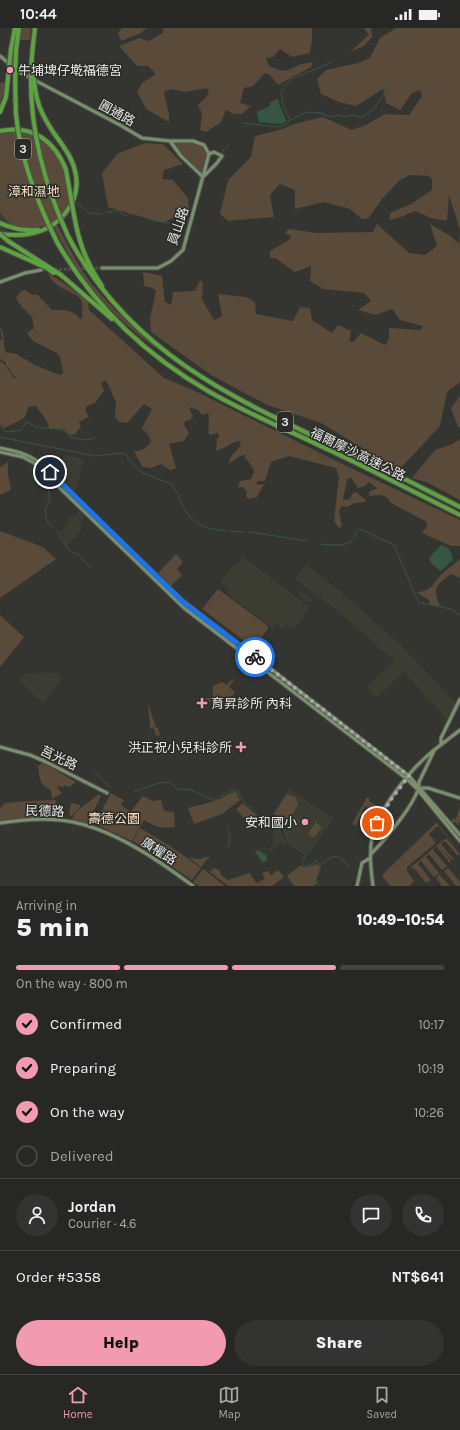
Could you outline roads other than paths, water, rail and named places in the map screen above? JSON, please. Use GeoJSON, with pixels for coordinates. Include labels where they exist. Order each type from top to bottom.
{"type":"FeatureCollection","features":[{"type":"Feature","properties":{"kind":"highway"},"geometry":{"type":"LineString","coordinates":[[0,112],[6,97],[15,28]]}},
{"type":"Feature","properties":{"kind":"highway","name":"福爾摩沙高速公路"},"geometry":{"type":"LineString","coordinates":[[19,28],[13,50],[17,116],[24,155],[36,195],[57,242],[77,274],[104,308],[122,327],[150,352],[208,390],[245,410],[369,469],[460,515]]}},
{"type":"Feature","properties":{"kind":"highway","name":"福爾摩沙高速公路"},"geometry":{"type":"LineString","coordinates":[[35,28],[30,70],[30,94],[37,149],[49,193],[77,254],[97,283],[124,315],[159,348],[210,383],[262,412],[460,506]]}},
{"type":"Feature","properties":{"kind":"highway"},"geometry":{"type":"LineString","coordinates":[[0,234],[13,236],[28,234],[44,229],[56,222],[67,212],[72,203],[77,187],[77,178],[70,157],[46,122],[37,102],[33,78],[33,45]]}},
{"type":"Feature","properties":{"kind":"highway"},"geometry":{"type":"LineString","coordinates":[[0,131],[21,130],[32,132],[50,144],[58,153],[66,170],[80,245],[93,272],[124,315]]}},
{"type":"Feature","properties":{"kind":"highway"},"geometry":{"type":"LineString","coordinates":[[0,223],[25,230],[44,229]]}},
{"type":"Feature","properties":{"kind":"highway"},"geometry":{"type":"LineString","coordinates":[[0,234],[72,284],[105,314],[122,327]]}},
{"type":"Feature","properties":{"kind":"highway"},"geometry":{"type":"LineString","coordinates":[[0,247],[61,276]]}},
{"type":"Feature","properties":{"kind":"street","name":"圓通路"},"geometry":{"type":"LineString","coordinates":[[0,56],[21,73],[142,138],[197,142],[204,145],[208,152]]}},
{"type":"Feature","properties":{"kind":"street"},"geometry":{"type":"LineString","coordinates":[[170,141],[181,156],[203,177]]}},
{"type":"Feature","properties":{"kind":"street"},"geometry":{"type":"LineString","coordinates":[[203,177],[208,152]]}},
{"type":"Feature","properties":{"kind":"street","name":"員山路"},"geometry":{"type":"LineString","coordinates":[[102,268],[158,268],[171,261],[183,250],[203,177],[217,163],[221,155],[214,152],[208,152]]}},
{"type":"Feature","properties":{"kind":"street"},"geometry":{"type":"LineString","coordinates":[[0,282],[26,273],[41,270]]}},
{"type":"Feature","properties":{"kind":"street"},"geometry":{"type":"LineString","coordinates":[[0,448],[19,451],[39,462],[183,602],[408,778],[460,835]]}},
{"type":"Feature","properties":{"kind":"street"},"geometry":{"type":"LineString","coordinates":[[0,452],[23,457],[34,463],[184,608],[408,778]]}},
{"type":"Feature","properties":{"kind":"street"},"geometry":{"type":"LineString","coordinates":[[441,745],[441,738],[460,699]]}},
{"type":"Feature","properties":{"kind":"street"},"geometry":{"type":"LineString","coordinates":[[373,886],[370,856],[373,835],[379,820],[392,798],[425,758],[460,730]]}},
{"type":"Feature","properties":{"kind":"street","name":"莒光路"},"geometry":{"type":"LineString","coordinates":[[0,747],[30,755],[44,761],[107,793]]}},
{"type":"Feature","properties":{"kind":"street"},"geometry":{"type":"LineString","coordinates":[[357,886],[362,863],[384,840],[404,815],[419,789],[419,782],[435,750]]}},
{"type":"Feature","properties":{"kind":"street"},"geometry":{"type":"LineString","coordinates":[[419,789],[428,788],[460,798]]}},
{"type":"Feature","properties":{"kind":"street"},"geometry":{"type":"LineString","coordinates":[[419,789],[460,841]]}},
{"type":"Feature","properties":{"kind":"street","name":"民德路"},"geometry":{"type":"LineString","coordinates":[[0,822],[50,819],[90,826]]}},
{"type":"Feature","properties":{"kind":"street","name":"廣權路"},"geometry":{"type":"LineString","coordinates":[[90,826],[132,846],[193,886]]}},
{"type":"Feature","properties":{"kind":"waterway"},"geometry":{"type":"LineString","coordinates":[[289,119],[283,104],[281,92],[288,82],[332,62]]}},
{"type":"Feature","properties":{"kind":"waterway"},"geometry":{"type":"LineString","coordinates":[[242,123],[278,127],[284,126],[290,120],[307,112],[321,113],[330,117],[338,115],[346,117],[353,115],[360,118],[374,109],[385,91],[391,88]]}},
{"type":"Feature","properties":{"kind":"waterway"},"geometry":{"type":"LineString","coordinates":[[221,155],[224,149],[229,145]]}},
{"type":"Feature","properties":{"kind":"waterway"},"geometry":{"type":"LineString","coordinates":[[199,185],[200,178]]}},
{"type":"Feature","properties":{"kind":"waterway"},"geometry":{"type":"LineString","coordinates":[[193,208],[197,192]]}},
{"type":"Feature","properties":{"kind":"waterway"},"geometry":{"type":"LineString","coordinates":[[38,194],[48,193]]}},
{"type":"Feature","properties":{"kind":"waterway"},"geometry":{"type":"LineString","coordinates":[[52,193],[58,194],[69,200]]}},
{"type":"Feature","properties":{"kind":"waterway"},"geometry":{"type":"LineString","coordinates":[[0,194],[34,194]]}},
{"type":"Feature","properties":{"kind":"waterway"},"geometry":{"type":"LineString","coordinates":[[76,203],[90,213],[102,214]]}},
{"type":"Feature","properties":{"kind":"waterway"},"geometry":{"type":"LineString","coordinates":[[106,213],[118,210],[125,216],[132,213]]}},
{"type":"Feature","properties":{"kind":"waterway"},"geometry":{"type":"LineString","coordinates":[[151,220],[169,223]]}},
{"type":"Feature","properties":{"kind":"waterway"},"geometry":{"type":"LineString","coordinates":[[0,426],[8,432],[21,430],[26,422],[37,427],[63,430],[67,432],[70,437],[85,440],[95,438]]}},
{"type":"Feature","properties":{"kind":"waterway"},"geometry":{"type":"LineString","coordinates":[[0,437],[95,456],[121,453],[126,455],[136,468],[143,473],[171,484],[177,492],[185,510],[198,524],[210,529],[227,531]]}},
{"type":"Feature","properties":{"kind":"waterway"},"geometry":{"type":"LineString","coordinates":[[30,467],[31,474]]}},
{"type":"Feature","properties":{"kind":"waterway"},"geometry":{"type":"LineString","coordinates":[[32,476],[36,483],[48,489],[50,499],[45,509],[47,521],[54,528]]}},
{"type":"Feature","properties":{"kind":"waterway"},"geometry":{"type":"LineString","coordinates":[[360,529],[394,545],[418,601],[421,603],[451,609],[459,615],[460,614]]}},
{"type":"Feature","properties":{"kind":"waterway"},"geometry":{"type":"LineString","coordinates":[[320,544],[337,545],[348,543],[356,536],[357,530]]}},
{"type":"Feature","properties":{"kind":"waterway"},"geometry":{"type":"LineString","coordinates":[[57,531],[69,551],[78,554],[91,568]]}},
{"type":"Feature","properties":{"kind":"waterway"},"geometry":{"type":"LineString","coordinates":[[230,531],[244,532]]}},
{"type":"Feature","properties":{"kind":"waterway"},"geometry":{"type":"LineString","coordinates":[[250,532],[307,541]]}},
{"type":"Feature","properties":{"kind":"waterway"},"geometry":{"type":"LineString","coordinates":[[42,755],[46,756]]}},
{"type":"Feature","properties":{"kind":"waterway"},"geometry":{"type":"LineString","coordinates":[[52,758],[64,761]]}},
{"type":"Feature","properties":{"kind":"waterway"},"geometry":{"type":"LineString","coordinates":[[95,772],[109,787]]}},
{"type":"Feature","properties":{"kind":"waterway"},"geometry":{"type":"LineString","coordinates":[[134,792],[166,782],[171,782],[177,789],[191,790],[213,800],[216,800],[231,790],[238,791],[241,798],[262,820],[274,820],[278,821],[282,825],[290,844],[305,854],[303,861],[304,866],[310,865],[316,861],[320,865],[320,870],[316,879],[320,886]]}},
{"type":"Feature","properties":{"kind":"waterway"},"geometry":{"type":"LineString","coordinates":[[217,801],[221,814]]}},
{"type":"Feature","properties":{"kind":"waterway"},"geometry":{"type":"LineString","coordinates":[[227,826],[229,831]]}},
{"type":"Feature","properties":{"kind":"waterway"},"geometry":{"type":"LineString","coordinates":[[228,846],[230,834]]}},
{"type":"Feature","properties":{"kind":"waterway"},"geometry":{"type":"LineString","coordinates":[[320,865],[332,857],[337,856],[350,868]]}},
{"type":"Feature","properties":{"kind":"tunnel"},"geometry":{"type":"LineString","coordinates":[[41,270],[102,268]]}},
{"type":"Feature","properties":{"kind":"place","name":"牛埔埤仔墘福德宮"},"geometry":{"type":"Point","coordinates":[10,70]}},
{"type":"Feature","properties":{"kind":"place","name":"育昇診所 內科"},"geometry":{"type":"Point","coordinates":[202,703]}},
{"type":"Feature","properties":{"kind":"place","name":"洪正祝小兒科診所"},"geometry":{"type":"Point","coordinates":[241,747]}},
{"type":"Feature","properties":{"kind":"place","name":"安和國小"},"geometry":{"type":"Point","coordinates":[305,822]}},
{"type":"Feature","properties":{"kind":"park label","name":"漳和濕地"},"geometry":{"type":"Point","coordinates":[34,191]}},
{"type":"Feature","properties":{"kind":"park label","name":"壽德公園"},"geometry":{"type":"Point","coordinates":[114,818]}}]}
